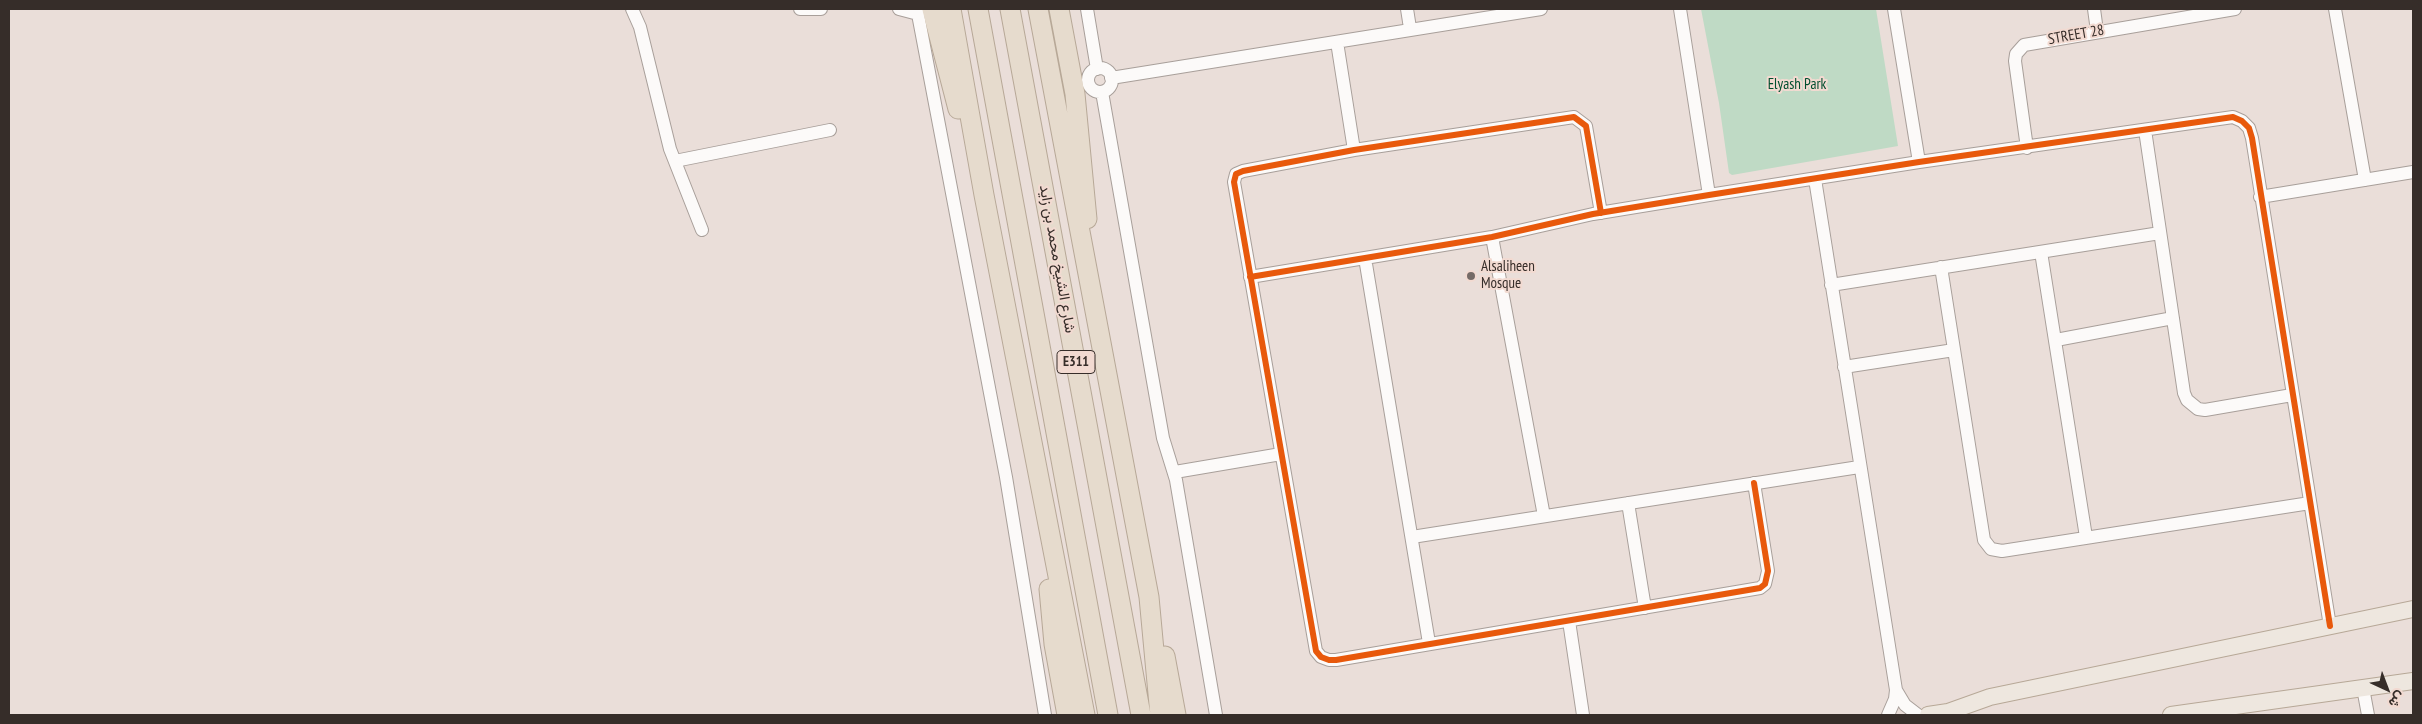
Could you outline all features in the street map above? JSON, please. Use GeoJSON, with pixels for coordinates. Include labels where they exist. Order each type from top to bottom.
{"type":"FeatureCollection","features":[{"type":"Feature","properties":{"kind":"highway"},"geometry":{"type":"LineString","coordinates":[[951,9],[984,195],[1085,715]]}},
{"type":"Feature","properties":{"kind":"highway","name":"شارع الشيخ محمد بن زايد"},"geometry":{"type":"LineString","coordinates":[[978,9],[1108,715]]}},
{"type":"Feature","properties":{"kind":"highway","name":"شارع الشيخ محمد بن زايد"},"geometry":{"type":"LineString","coordinates":[[1010,9],[1141,715]]}},
{"type":"Feature","properties":{"kind":"highway"},"geometry":{"type":"LineString","coordinates":[[1038,9],[1068,178],[1087,263],[1149,597],[1165,654],[1176,715]]}},
{"type":"Feature","properties":{"kind":"highway"},"geometry":{"type":"LineString","coordinates":[[1059,9],[1080,135],[1087,220],[1087,263]]}},
{"type":"Feature","properties":{"kind":"highway"},"geometry":{"type":"LineString","coordinates":[[922,10],[955,100],[984,195]]}},
{"type":"Feature","properties":{"kind":"highway"},"geometry":{"type":"LineString","coordinates":[[1047,525],[1051,614],[1058,673],[1067,715]]}},
{"type":"Feature","properties":{"kind":"highway"},"geometry":{"type":"LineString","coordinates":[[1149,597],[1160,715]]}},
{"type":"Feature","properties":{"kind":"main road"},"geometry":{"type":"LineString","coordinates":[[1928,715],[1948,712],[1990,697],[2413,609]]}},
{"type":"Feature","properties":{"kind":"main road"},"geometry":{"type":"LineString","coordinates":[[2171,715],[2413,681]]}},
{"type":"Feature","properties":{"kind":"street"},"geometry":{"type":"LineString","coordinates":[[632,9],[640,27],[664,128],[702,230]]}},
{"type":"Feature","properties":{"kind":"street"},"geometry":{"type":"LineString","coordinates":[[800,9],[821,9]]}},
{"type":"Feature","properties":{"kind":"street"},"geometry":{"type":"LineString","coordinates":[[899,9],[922,10],[1006,477],[1045,715]]}},
{"type":"Feature","properties":{"kind":"street"},"geometry":{"type":"LineString","coordinates":[[1087,9],[1097,69]]}},
{"type":"Feature","properties":{"kind":"street"},"geometry":{"type":"LineString","coordinates":[[1408,9],[1410,28]]}},
{"type":"Feature","properties":{"kind":"street"},"geometry":{"type":"LineString","coordinates":[[1111,78],[1337,42],[1410,28],[1540,9]]}},
{"type":"Feature","properties":{"kind":"street"},"geometry":{"type":"LineString","coordinates":[[1680,9],[1709,195]]}},
{"type":"Feature","properties":{"kind":"street"},"geometry":{"type":"LineString","coordinates":[[1894,9],[1919,162]]}},
{"type":"Feature","properties":{"kind":"street"},"geometry":{"type":"LineString","coordinates":[[2094,9],[2097,31]]}},
{"type":"Feature","properties":{"kind":"street","name":"STREET 28"},"geometry":{"type":"LineString","coordinates":[[2027,148],[2016,54],[2019,49],[2031,42],[2235,9]]}},
{"type":"Feature","properties":{"kind":"street"},"geometry":{"type":"LineString","coordinates":[[2335,9],[2364,180]]}},
{"type":"Feature","properties":{"kind":"street"},"geometry":{"type":"LineString","coordinates":[[1337,42],[1354,150]]}},
{"type":"Feature","properties":{"kind":"street"},"geometry":{"type":"LineString","coordinates":[[1097,69],[1106,71],[1111,78],[1108,88],[1102,92],[1093,90],[1088,82],[1090,74],[1097,69]]}},
{"type":"Feature","properties":{"kind":"street"},"geometry":{"type":"LineString","coordinates":[[1102,92],[1163,438],[1175,472],[1216,715]]}},
{"type":"Feature","properties":{"kind":"street"},"geometry":{"type":"LineString","coordinates":[[1601,213],[1586,126],[1574,117],[1354,150],[1243,171],[1236,174],[1234,182],[1316,651],[1321,657],[1328,660],[1336,660],[1754,590],[1765,584],[1768,571],[1754,484]]}},
{"type":"Feature","properties":{"kind":"street"},"geometry":{"type":"LineString","coordinates":[[1250,277],[1492,237],[1601,213],[1709,195],[1919,162],[2233,117],[2242,121],[2249,128],[2252,138],[2330,626]]}},
{"type":"Feature","properties":{"kind":"street"},"geometry":{"type":"LineString","coordinates":[[675,161],[830,130]]}},
{"type":"Feature","properties":{"kind":"street"},"geometry":{"type":"LineString","coordinates":[[2144,130],[2184,393],[2192,406],[2205,410],[2292,394]]}},
{"type":"Feature","properties":{"kind":"street"},"geometry":{"type":"LineString","coordinates":[[2260,196],[2413,172]]}},
{"type":"Feature","properties":{"kind":"street"},"geometry":{"type":"LineString","coordinates":[[1814,178],[1896,690],[1888,715]]}},
{"type":"Feature","properties":{"kind":"street"},"geometry":{"type":"LineString","coordinates":[[1831,285],[2160,233]]}},
{"type":"Feature","properties":{"kind":"street"},"geometry":{"type":"LineString","coordinates":[[1492,237],[1544,516]]}},
{"type":"Feature","properties":{"kind":"street"},"geometry":{"type":"LineString","coordinates":[[2041,252],[2086,537]]}},
{"type":"Feature","properties":{"kind":"street"},"geometry":{"type":"LineString","coordinates":[[1365,258],[1429,643]]}},
{"type":"Feature","properties":{"kind":"street"},"geometry":{"type":"LineString","coordinates":[[1942,268],[1987,546],[1991,549],[2002,551],[2310,503]]}},
{"type":"Feature","properties":{"kind":"street"},"geometry":{"type":"LineString","coordinates":[[2056,340],[2173,318]]}},
{"type":"Feature","properties":{"kind":"street"},"geometry":{"type":"LineString","coordinates":[[1844,367],[1954,350]]}},
{"type":"Feature","properties":{"kind":"street"},"geometry":{"type":"LineString","coordinates":[[1175,472],[1281,454]]}},
{"type":"Feature","properties":{"kind":"street"},"geometry":{"type":"LineString","coordinates":[[1412,537],[1859,467]]}},
{"type":"Feature","properties":{"kind":"street"},"geometry":{"type":"LineString","coordinates":[[1628,503],[1645,608]]}},
{"type":"Feature","properties":{"kind":"street"},"geometry":{"type":"LineString","coordinates":[[1569,621],[1583,715]]}},
{"type":"Feature","properties":{"kind":"street"},"geometry":{"type":"LineString","coordinates":[[2363,688],[2368,715]]}},
{"type":"Feature","properties":{"kind":"street"},"geometry":{"type":"LineString","coordinates":[[1896,690],[1905,705],[1918,715]]}},
{"type":"Feature","properties":{"kind":"green space","name":"Elyash Park"},"geometry":{"type":"Polygon","coordinates":[[[1701,9],[1876,9],[1898,146],[1732,175],[1729,173],[1719,103],[1701,9]]]}},
{"type":"Feature","properties":{"kind":"cycle path"},"geometry":{"type":"LineString","coordinates":[[1601,213],[1586,126],[1574,117],[1354,150],[1243,171],[1236,174],[1234,182],[1316,651],[1321,657],[1336,660],[1760,588],[1765,584],[1768,571],[1754,483]]}},
{"type":"Feature","properties":{"kind":"cycle path"},"geometry":{"type":"LineString","coordinates":[[1250,277],[1492,237],[1593,214],[1709,195],[1919,162],[2233,117],[2242,121],[2249,128],[2252,138],[2330,626]]}},
{"type":"Feature","properties":{"kind":"place","name":"Alsaliheen Mosque"},"geometry":{"type":"Point","coordinates":[1471,276]}}]}
